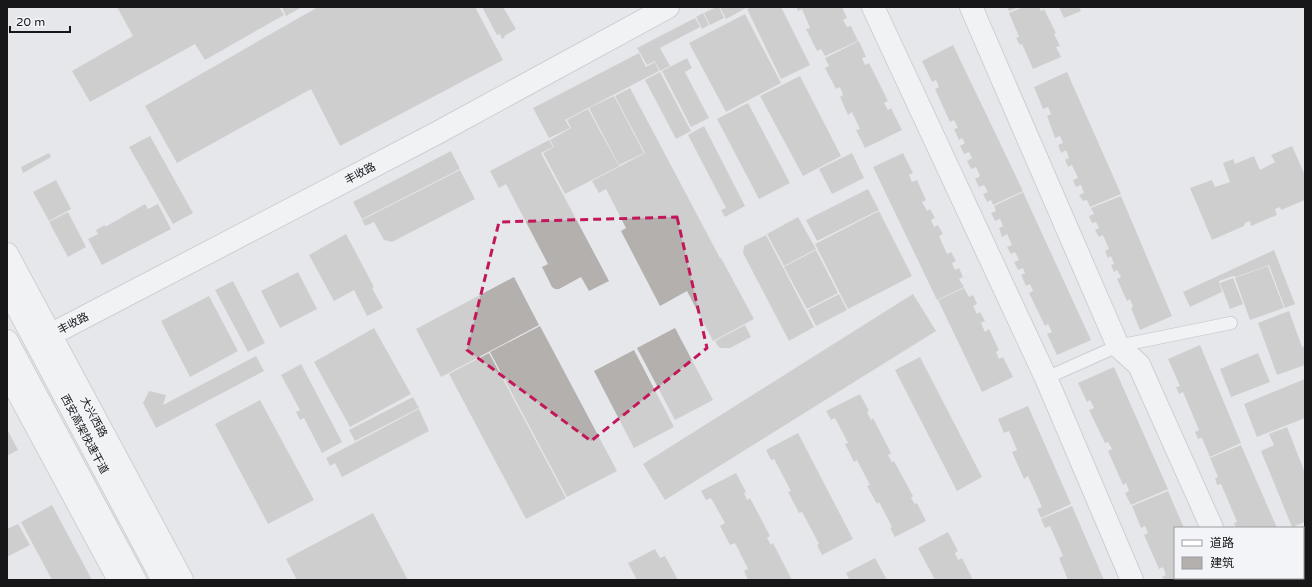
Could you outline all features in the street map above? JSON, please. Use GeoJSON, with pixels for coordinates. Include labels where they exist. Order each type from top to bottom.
{"type":"FeatureCollection","features":[{"type":"Feature","properties":{"kind":"main road","name":"丰收路"},"geometry":{"type":"LineString","coordinates":[[50,335],[421,141],[668,7]]}},
{"type":"Feature","properties":{"kind":"main road"},"geometry":{"type":"LineString","coordinates":[[873,7],[1046,378],[1132,580]]}},
{"type":"Feature","properties":{"kind":"main road"},"geometry":{"type":"LineString","coordinates":[[971,7],[1118,346],[1139,365],[1212,527]]}},
{"type":"Feature","properties":{"kind":"main road","name":"大兴西路"},"geometry":{"type":"LineString","coordinates":[[7,254],[182,580]]}},
{"type":"Feature","properties":{"kind":"main road","name":"西安高架快速干道"},"geometry":{"type":"LineString","coordinates":[[7,288],[162,580]]}},
{"type":"Feature","properties":{"kind":"main road"},"geometry":{"type":"LineString","coordinates":[[7,341],[135,580]]}},
{"type":"Feature","properties":{"kind":"main road"},"geometry":{"type":"LineString","coordinates":[[7,372],[119,580]]}},
{"type":"Feature","properties":{"kind":"lane"},"geometry":{"type":"LineString","coordinates":[[1046,378],[1118,346],[1231,323]]}},
{"type":"Feature","properties":{"kind":"highlighted area"},"geometry":{"type":"Polygon","coordinates":[[[677,217],[707,348],[591,441],[467,350],[499,222],[677,217]]]}},
{"type":"Feature","properties":{"kind":"building"},"geometry":{"type":"Polygon","coordinates":[[[117,7],[279,7],[284,15],[205,60],[195,44],[90,102],[72,71],[133,36],[117,7]]]}},
{"type":"Feature","properties":{"kind":"building"},"geometry":{"type":"Polygon","coordinates":[[[282,7],[302,7],[286,16],[282,7]]]}},
{"type":"Feature","properties":{"kind":"building"},"geometry":{"type":"Polygon","coordinates":[[[318,7],[475,7],[503,60],[340,146],[311,89],[177,163],[145,106],[318,7]]]}},
{"type":"Feature","properties":{"kind":"building"},"geometry":{"type":"Polygon","coordinates":[[[482,7],[503,7],[516,29],[504,36],[505,37],[502,39],[500,34],[497,35],[482,7]]]}},
{"type":"Feature","properties":{"kind":"building"},"geometry":{"type":"Polygon","coordinates":[[[719,7],[724,18],[710,25],[704,13],[719,7]]]}},
{"type":"Feature","properties":{"kind":"building"},"geometry":{"type":"Polygon","coordinates":[[[720,7],[748,7],[726,19],[720,7]]]}},
{"type":"Feature","properties":{"kind":"building"},"geometry":{"type":"Polygon","coordinates":[[[751,7],[781,7],[810,65],[781,79],[747,9],[751,7]]]}},
{"type":"Feature","properties":{"kind":"building"},"geometry":{"type":"Polygon","coordinates":[[[796,7],[842,7],[847,18],[843,20],[847,27],[851,26],[858,41],[825,56],[821,49],[817,51],[806,29],[810,28],[802,9],[798,11],[796,7]]]}},
{"type":"Feature","properties":{"kind":"building"},"geometry":{"type":"Polygon","coordinates":[[[1007,7],[1019,7],[1009,11],[1007,7]]]}},
{"type":"Feature","properties":{"kind":"building"},"geometry":{"type":"Polygon","coordinates":[[[1023,7],[1039,7],[1041,11],[1044,9],[1056,33],[1054,34],[1060,46],[1056,47],[1061,57],[1033,69],[1022,44],[1020,45],[1016,38],[1019,37],[1009,13],[1023,7]]]}},
{"type":"Feature","properties":{"kind":"building"},"geometry":{"type":"Polygon","coordinates":[[[1059,7],[1079,7],[1081,11],[1064,18],[1059,7]]]}},
{"type":"Feature","properties":{"kind":"building"},"geometry":{"type":"Polygon","coordinates":[[[703,13],[709,25],[702,29],[696,17],[703,13]]]}},
{"type":"Feature","properties":{"kind":"building"},"geometry":{"type":"Polygon","coordinates":[[[745,14],[781,83],[726,112],[689,43],[745,14]]]}},
{"type":"Feature","properties":{"kind":"building"},"geometry":{"type":"Polygon","coordinates":[[[695,18],[700,27],[660,48],[670,66],[660,71],[655,61],[647,65],[637,48],[695,18]]]}},
{"type":"Feature","properties":{"kind":"building"},"geometry":{"type":"Polygon","coordinates":[[[859,41],[866,57],[862,58],[865,65],[869,63],[888,101],[884,103],[888,110],[891,108],[902,130],[865,148],[856,130],[860,129],[852,112],[848,115],[840,97],[843,95],[840,87],[836,89],[825,68],[829,66],[825,58],[859,41]]]}},
{"type":"Feature","properties":{"kind":"building"},"geometry":{"type":"Polygon","coordinates":[[[953,45],[1023,191],[993,205],[991,200],[987,202],[983,194],[988,192],[984,185],[979,187],[975,179],[980,176],[976,167],[971,169],[967,161],[972,158],[969,152],[964,154],[960,146],[965,143],[962,138],[959,140],[954,129],[958,128],[954,120],[950,122],[935,89],[939,87],[936,80],[932,82],[922,61],[953,45]]]}},
{"type":"Feature","properties":{"kind":"building"},"geometry":{"type":"Polygon","coordinates":[[[639,53],[646,67],[655,62],[659,71],[565,120],[570,128],[549,138],[533,108],[639,53]]]}},
{"type":"Feature","properties":{"kind":"building"},"geometry":{"type":"Polygon","coordinates":[[[687,58],[692,68],[685,72],[709,118],[691,127],[662,71],[687,58]]]}},
{"type":"Feature","properties":{"kind":"building"},"geometry":{"type":"Polygon","coordinates":[[[660,72],[691,131],[676,139],[645,80],[660,72]]]}},
{"type":"Feature","properties":{"kind":"building"},"geometry":{"type":"Polygon","coordinates":[[[1067,72],[1121,194],[1090,207],[1087,200],[1083,201],[1079,195],[1084,193],[1081,185],[1076,187],[1073,180],[1078,178],[1072,165],[1068,167],[1065,160],[1069,158],[1066,150],[1061,153],[1058,145],[1063,143],[1060,136],[1055,138],[1047,116],[1051,114],[1048,107],[1043,109],[1034,87],[1067,72]]]}},
{"type":"Feature","properties":{"kind":"building"},"geometry":{"type":"Polygon","coordinates":[[[800,76],[841,156],[803,176],[760,96],[800,76]]]}},
{"type":"Feature","properties":{"kind":"building"},"geometry":{"type":"Polygon","coordinates":[[[630,88],[754,319],[713,341],[687,291],[660,306],[621,231],[626,228],[606,189],[599,193],[592,181],[645,153],[615,96],[630,88]]]}},
{"type":"Feature","properties":{"kind":"building"},"geometry":{"type":"Polygon","coordinates":[[[614,96],[644,153],[619,165],[589,108],[614,96]]]}},
{"type":"Feature","properties":{"kind":"building"},"geometry":{"type":"Polygon","coordinates":[[[748,103],[790,183],[759,199],[717,119],[748,103]]]}},
{"type":"Feature","properties":{"kind":"building"},"geometry":{"type":"Polygon","coordinates":[[[588,109],[619,166],[565,194],[543,153],[554,147],[550,140],[571,128],[567,120],[588,109]]]}},
{"type":"Feature","properties":{"kind":"building"},"geometry":{"type":"Polygon","coordinates":[[[704,126],[745,206],[725,217],[721,210],[726,208],[688,135],[704,126]]]}},
{"type":"Feature","properties":{"kind":"building"},"geometry":{"type":"Polygon","coordinates":[[[150,136],[193,213],[173,224],[129,147],[150,136]]]}},
{"type":"Feature","properties":{"kind":"building"},"geometry":{"type":"Polygon","coordinates":[[[549,140],[553,147],[541,153],[609,281],[589,291],[581,277],[559,289],[552,287],[542,267],[548,264],[506,184],[499,188],[490,171],[549,140]]]}},
{"type":"Feature","properties":{"kind":"building"},"geometry":{"type":"Polygon","coordinates":[[[1292,146],[1305,175],[1305,200],[1281,210],[1280,207],[1275,209],[1277,215],[1251,226],[1250,221],[1245,223],[1244,226],[1212,240],[1190,188],[1212,180],[1215,187],[1230,182],[1223,163],[1233,159],[1235,164],[1254,156],[1260,170],[1275,162],[1271,155],[1292,146]]]}},
{"type":"Feature","properties":{"kind":"building"},"geometry":{"type":"Polygon","coordinates":[[[451,151],[460,169],[362,219],[353,202],[451,151]]]}},
{"type":"Feature","properties":{"kind":"building"},"geometry":{"type":"Polygon","coordinates":[[[49,153],[51,157],[23,173],[21,167],[49,153]]]}},
{"type":"Feature","properties":{"kind":"building"},"geometry":{"type":"Polygon","coordinates":[[[852,153],[864,178],[832,194],[819,169],[852,153]]]}},
{"type":"Feature","properties":{"kind":"building"},"geometry":{"type":"Polygon","coordinates":[[[903,153],[913,173],[909,175],[912,182],[917,180],[926,200],[922,202],[927,211],[930,209],[935,218],[931,220],[934,227],[938,225],[943,234],[939,236],[947,254],[951,252],[956,261],[952,263],[955,270],[959,268],[963,277],[959,279],[964,287],[937,300],[873,167],[903,153]]]}},
{"type":"Feature","properties":{"kind":"building"},"geometry":{"type":"Polygon","coordinates":[[[460,170],[475,199],[392,242],[384,240],[374,222],[365,226],[362,220],[460,170]]]}},
{"type":"Feature","properties":{"kind":"building"},"geometry":{"type":"Polygon","coordinates":[[[56,180],[71,209],[49,221],[33,192],[56,180]]]}},
{"type":"Feature","properties":{"kind":"building"},"geometry":{"type":"Polygon","coordinates":[[[868,189],[879,210],[817,241],[806,220],[868,189]]]}},
{"type":"Feature","properties":{"kind":"building"},"geometry":{"type":"Polygon","coordinates":[[[1023,192],[1091,340],[1057,355],[1047,334],[1052,332],[1048,324],[1045,326],[1029,293],[1033,291],[1030,284],[1026,286],[1021,275],[1025,273],[1023,268],[1018,270],[1014,262],[1019,260],[1015,252],[1011,254],[1007,247],[1012,245],[1007,234],[1002,237],[999,228],[1003,226],[1000,219],[995,221],[991,213],[996,211],[994,206],[1023,192]]]}},
{"type":"Feature","properties":{"kind":"building"},"geometry":{"type":"Polygon","coordinates":[[[1121,196],[1172,316],[1140,330],[1131,308],[1133,307],[1130,299],[1127,301],[1117,279],[1121,277],[1117,270],[1114,272],[1111,265],[1114,264],[1111,256],[1108,258],[1105,251],[1109,249],[1103,235],[1099,237],[1095,230],[1099,228],[1096,222],[1092,223],[1089,216],[1094,214],[1091,208],[1121,196]]]}},
{"type":"Feature","properties":{"kind":"building"},"geometry":{"type":"Polygon","coordinates":[[[145,204],[148,209],[158,204],[171,229],[102,265],[88,239],[98,234],[96,230],[105,225],[105,227],[145,204]]]}},
{"type":"Feature","properties":{"kind":"building"},"geometry":{"type":"Polygon","coordinates":[[[879,211],[912,276],[848,309],[815,244],[879,211]]]}},
{"type":"Feature","properties":{"kind":"building"},"geometry":{"type":"Polygon","coordinates":[[[68,212],[86,247],[68,257],[49,222],[68,212]]]}},
{"type":"Feature","properties":{"kind":"building"},"geometry":{"type":"Polygon","coordinates":[[[798,217],[816,249],[784,266],[767,234],[798,217]]]}},
{"type":"Feature","properties":{"kind":"building"},"geometry":{"type":"Polygon","coordinates":[[[346,234],[374,287],[372,288],[383,308],[367,316],[354,290],[334,301],[309,255],[346,234]]]}},
{"type":"Feature","properties":{"kind":"building"},"geometry":{"type":"Polygon","coordinates":[[[766,235],[814,327],[789,341],[743,253],[744,246],[766,235]]]}},
{"type":"Feature","properties":{"kind":"building"},"geometry":{"type":"Polygon","coordinates":[[[816,250],[838,293],[807,309],[784,267],[816,250]]]}},
{"type":"Feature","properties":{"kind":"building"},"geometry":{"type":"Polygon","coordinates":[[[1274,250],[1295,304],[1285,308],[1269,265],[1236,277],[1233,276],[1219,281],[1222,292],[1190,307],[1183,292],[1274,250]]]}},
{"type":"Feature","properties":{"kind":"building"},"geometry":{"type":"Polygon","coordinates":[[[1268,266],[1284,308],[1250,320],[1235,278],[1268,266]]]}},
{"type":"Feature","properties":{"kind":"building"},"geometry":{"type":"Polygon","coordinates":[[[298,272],[317,309],[280,328],[261,291],[298,272]]]}},
{"type":"Feature","properties":{"kind":"building"},"geometry":{"type":"Polygon","coordinates":[[[514,277],[539,325],[441,377],[416,329],[514,277]]]}},
{"type":"Feature","properties":{"kind":"building"},"geometry":{"type":"Polygon","coordinates":[[[1233,278],[1243,304],[1230,309],[1220,283],[1233,278]]]}},
{"type":"Feature","properties":{"kind":"building"},"geometry":{"type":"Polygon","coordinates":[[[233,281],[265,343],[248,352],[215,290],[233,281]]]}},
{"type":"Feature","properties":{"kind":"building"},"geometry":{"type":"Polygon","coordinates":[[[964,288],[969,297],[973,295],[977,304],[973,306],[977,314],[980,312],[985,321],[981,323],[985,332],[989,329],[999,350],[996,352],[999,359],[1003,357],[1013,377],[982,392],[938,300],[964,288]]]}},
{"type":"Feature","properties":{"kind":"building"},"geometry":{"type":"Polygon","coordinates":[[[839,294],[847,310],[816,326],[808,310],[839,294]]]}},
{"type":"Feature","properties":{"kind":"building"},"geometry":{"type":"Polygon","coordinates":[[[913,294],[936,331],[665,500],[643,464],[913,294]]]}},
{"type":"Feature","properties":{"kind":"building"},"geometry":{"type":"Polygon","coordinates":[[[209,296],[238,351],[190,377],[161,321],[209,296]]]}},
{"type":"Feature","properties":{"kind":"building"},"geometry":{"type":"Polygon","coordinates":[[[1289,311],[1302,347],[1305,346],[1305,365],[1277,375],[1258,323],[1289,311]]]}},
{"type":"Feature","properties":{"kind":"building"},"geometry":{"type":"Polygon","coordinates":[[[745,325],[751,337],[730,348],[720,348],[718,346],[715,341],[745,325]]]}},
{"type":"Feature","properties":{"kind":"building"},"geometry":{"type":"Polygon","coordinates":[[[540,326],[617,471],[567,497],[490,352],[540,326]]]}},
{"type":"Feature","properties":{"kind":"building"},"geometry":{"type":"Polygon","coordinates":[[[374,328],[411,394],[350,427],[314,362],[374,328]]]}},
{"type":"Feature","properties":{"kind":"building"},"geometry":{"type":"Polygon","coordinates":[[[675,328],[713,400],[675,420],[637,348],[675,328]]]}},
{"type":"Feature","properties":{"kind":"building"},"geometry":{"type":"Polygon","coordinates":[[[1200,345],[1241,443],[1210,457],[1202,438],[1198,439],[1195,432],[1199,430],[1183,392],[1179,394],[1176,387],[1180,386],[1168,359],[1200,345]]]}},
{"type":"Feature","properties":{"kind":"building"},"geometry":{"type":"Polygon","coordinates":[[[634,350],[674,427],[634,448],[594,371],[634,350]]]}},
{"type":"Feature","properties":{"kind":"building"},"geometry":{"type":"Polygon","coordinates":[[[489,353],[566,498],[526,519],[449,374],[489,353]]]}},
{"type":"Feature","properties":{"kind":"building"},"geometry":{"type":"Polygon","coordinates":[[[1258,353],[1270,382],[1231,397],[1220,369],[1258,353]]]}},
{"type":"Feature","properties":{"kind":"building"},"geometry":{"type":"Polygon","coordinates":[[[256,356],[264,371],[156,428],[143,403],[149,391],[166,395],[163,405],[256,356]]]}},
{"type":"Feature","properties":{"kind":"building"},"geometry":{"type":"Polygon","coordinates":[[[920,357],[982,477],[957,491],[895,370],[920,357]]]}},
{"type":"Feature","properties":{"kind":"building"},"geometry":{"type":"Polygon","coordinates":[[[301,364],[342,442],[322,453],[304,418],[300,420],[296,412],[300,410],[281,375],[301,364]]]}},
{"type":"Feature","properties":{"kind":"building"},"geometry":{"type":"Polygon","coordinates":[[[1114,367],[1168,489],[1131,505],[1125,493],[1129,491],[1126,483],[1123,485],[1108,451],[1112,449],[1108,442],[1105,443],[1089,410],[1094,408],[1090,400],[1087,402],[1078,383],[1114,367]]]}},
{"type":"Feature","properties":{"kind":"building"},"geometry":{"type":"Polygon","coordinates":[[[1305,379],[1305,418],[1257,437],[1244,404],[1305,379]]]}},
{"type":"Feature","properties":{"kind":"building"},"geometry":{"type":"Polygon","coordinates":[[[860,394],[869,411],[867,412],[871,420],[873,418],[891,453],[888,455],[892,462],[894,461],[913,496],[911,498],[915,504],[917,503],[926,521],[895,537],[890,528],[892,527],[879,502],[877,504],[867,486],[870,485],[857,460],[854,462],[845,444],[848,443],[835,418],[831,420],[826,411],[860,394]]]}},
{"type":"Feature","properties":{"kind":"building"},"geometry":{"type":"Polygon","coordinates":[[[413,397],[419,408],[355,441],[349,430],[413,397]]]}},
{"type":"Feature","properties":{"kind":"building"},"geometry":{"type":"Polygon","coordinates":[[[260,400],[314,500],[268,524],[215,424],[260,400]]]}},
{"type":"Feature","properties":{"kind":"building"},"geometry":{"type":"Polygon","coordinates":[[[1028,406],[1071,504],[1041,518],[1037,509],[1042,507],[1028,476],[1024,479],[1012,452],[1017,450],[1009,431],[1004,433],[998,419],[1028,406]]]}},
{"type":"Feature","properties":{"kind":"building"},"geometry":{"type":"Polygon","coordinates":[[[419,409],[429,431],[342,477],[335,463],[330,466],[326,458],[419,409]]]}},
{"type":"Feature","properties":{"kind":"building"},"geometry":{"type":"Polygon","coordinates":[[[1287,427],[1305,473],[1305,522],[1292,527],[1261,451],[1274,445],[1269,434],[1287,427]]]}},
{"type":"Feature","properties":{"kind":"building"},"geometry":{"type":"Polygon","coordinates":[[[7,429],[18,450],[7,456],[7,429]]]}},
{"type":"Feature","properties":{"kind":"building"},"geometry":{"type":"Polygon","coordinates":[[[798,433],[853,539],[822,555],[817,545],[819,544],[802,512],[799,513],[788,492],[791,491],[774,459],[771,460],[766,450],[798,433]]]}},
{"type":"Feature","properties":{"kind":"building"},"geometry":{"type":"Polygon","coordinates":[[[1241,445],[1277,527],[1236,527],[1234,523],[1237,522],[1221,484],[1217,485],[1215,478],[1218,477],[1210,458],[1241,445]]]}},
{"type":"Feature","properties":{"kind":"building"},"geometry":{"type":"Polygon","coordinates":[[[736,473],[746,492],[744,493],[747,500],[750,498],[770,536],[767,538],[771,545],[773,543],[792,580],[748,580],[744,571],[748,569],[735,543],[730,545],[720,526],[725,523],[711,498],[706,500],[701,491],[736,473]]]}},
{"type":"Feature","properties":{"kind":"building"},"geometry":{"type":"Polygon","coordinates":[[[1168,491],[1184,527],[1174,527],[1174,579],[1190,579],[1164,580],[1162,577],[1166,575],[1163,567],[1159,569],[1144,535],[1148,533],[1145,526],[1141,528],[1132,506],[1168,491]]]}},
{"type":"Feature","properties":{"kind":"building"},"geometry":{"type":"Polygon","coordinates":[[[52,505],[92,580],[52,580],[21,522],[52,505]]]}},
{"type":"Feature","properties":{"kind":"building"},"geometry":{"type":"Polygon","coordinates":[[[1072,506],[1104,580],[1068,580],[1059,558],[1063,556],[1050,526],[1045,528],[1041,519],[1072,506]]]}},
{"type":"Feature","properties":{"kind":"building"},"geometry":{"type":"Polygon","coordinates":[[[373,513],[408,580],[297,580],[286,559],[373,513]]]}},
{"type":"Feature","properties":{"kind":"building"},"geometry":{"type":"Polygon","coordinates":[[[18,524],[30,545],[7,557],[7,529],[18,524]]]}},
{"type":"Feature","properties":{"kind":"building"},"geometry":{"type":"Polygon","coordinates":[[[948,532],[958,551],[955,553],[958,560],[962,558],[973,580],[935,580],[918,548],[948,532]]]}},
{"type":"Feature","properties":{"kind":"building"},"geometry":{"type":"Polygon","coordinates":[[[1305,535],[1305,558],[1304,556],[1305,535]]]}},
{"type":"Feature","properties":{"kind":"building"},"geometry":{"type":"Polygon","coordinates":[[[655,549],[660,558],[665,556],[678,580],[637,580],[628,563],[655,549]]]}},
{"type":"Feature","properties":{"kind":"building"},"geometry":{"type":"Polygon","coordinates":[[[875,558],[887,580],[844,580],[849,578],[846,573],[875,558]]]}},
{"type":"Feature","properties":{"kind":"building"},"geometry":{"type":"Polygon","coordinates":[[[1296,579],[1297,580],[1253,580],[1296,579]]]}}]}
